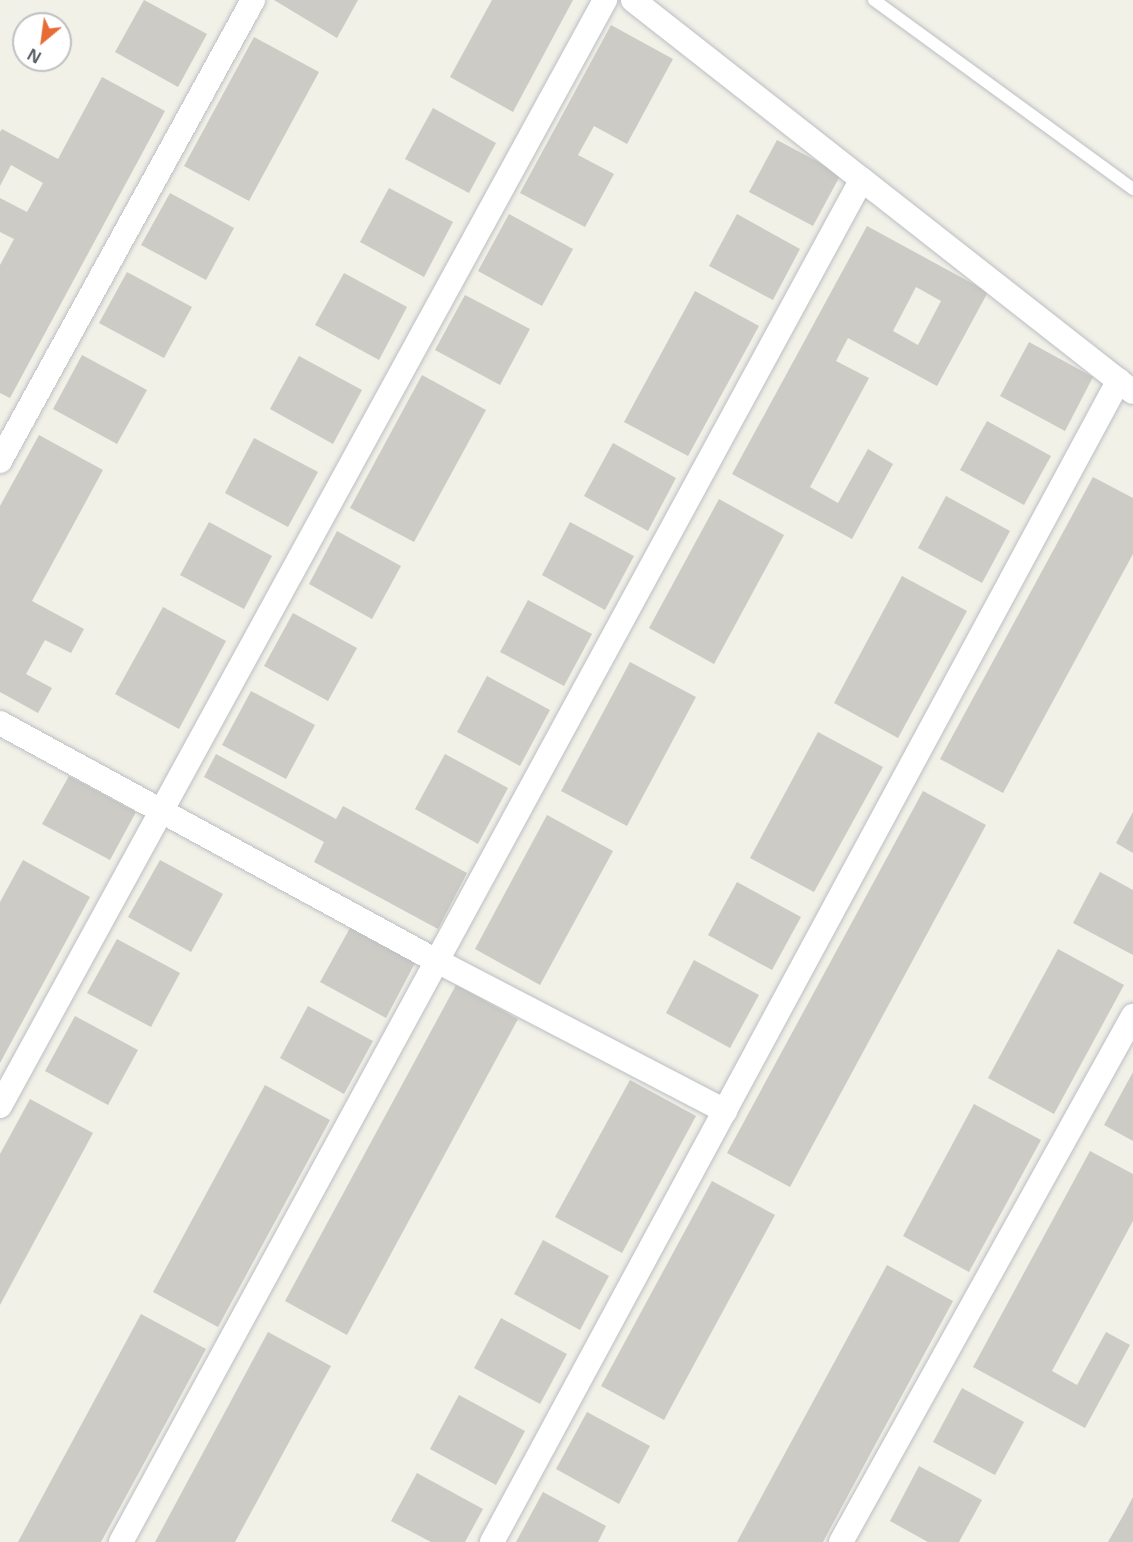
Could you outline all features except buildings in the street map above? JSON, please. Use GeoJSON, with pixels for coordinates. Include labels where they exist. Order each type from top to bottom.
{"type":"FeatureCollection","features":[{"type":"Feature","properties":{"kind":"street"},"geometry":{"type":"LineString","coordinates":[[0,461],[253,0]]}},
{"type":"Feature","properties":{"kind":"street"},"geometry":{"type":"LineString","coordinates":[[0,1106],[604,0]]}},
{"type":"Feature","properties":{"kind":"street"},"geometry":{"type":"LineString","coordinates":[[492,1542],[725,1111],[1126,386],[633,0]]}},
{"type":"Feature","properties":{"kind":"street"},"geometry":{"type":"LineString","coordinates":[[121,1542],[862,179]]}},
{"type":"Feature","properties":{"kind":"street"},"geometry":{"type":"LineString","coordinates":[[0,723],[437,961],[725,1111]]}},
{"type":"Feature","properties":{"kind":"street"},"geometry":{"type":"LineString","coordinates":[[841,1542],[1133,1016]]}},
{"type":"Feature","properties":{"kind":"lane"},"geometry":{"type":"LineString","coordinates":[[874,0],[1133,189]]}}]}
